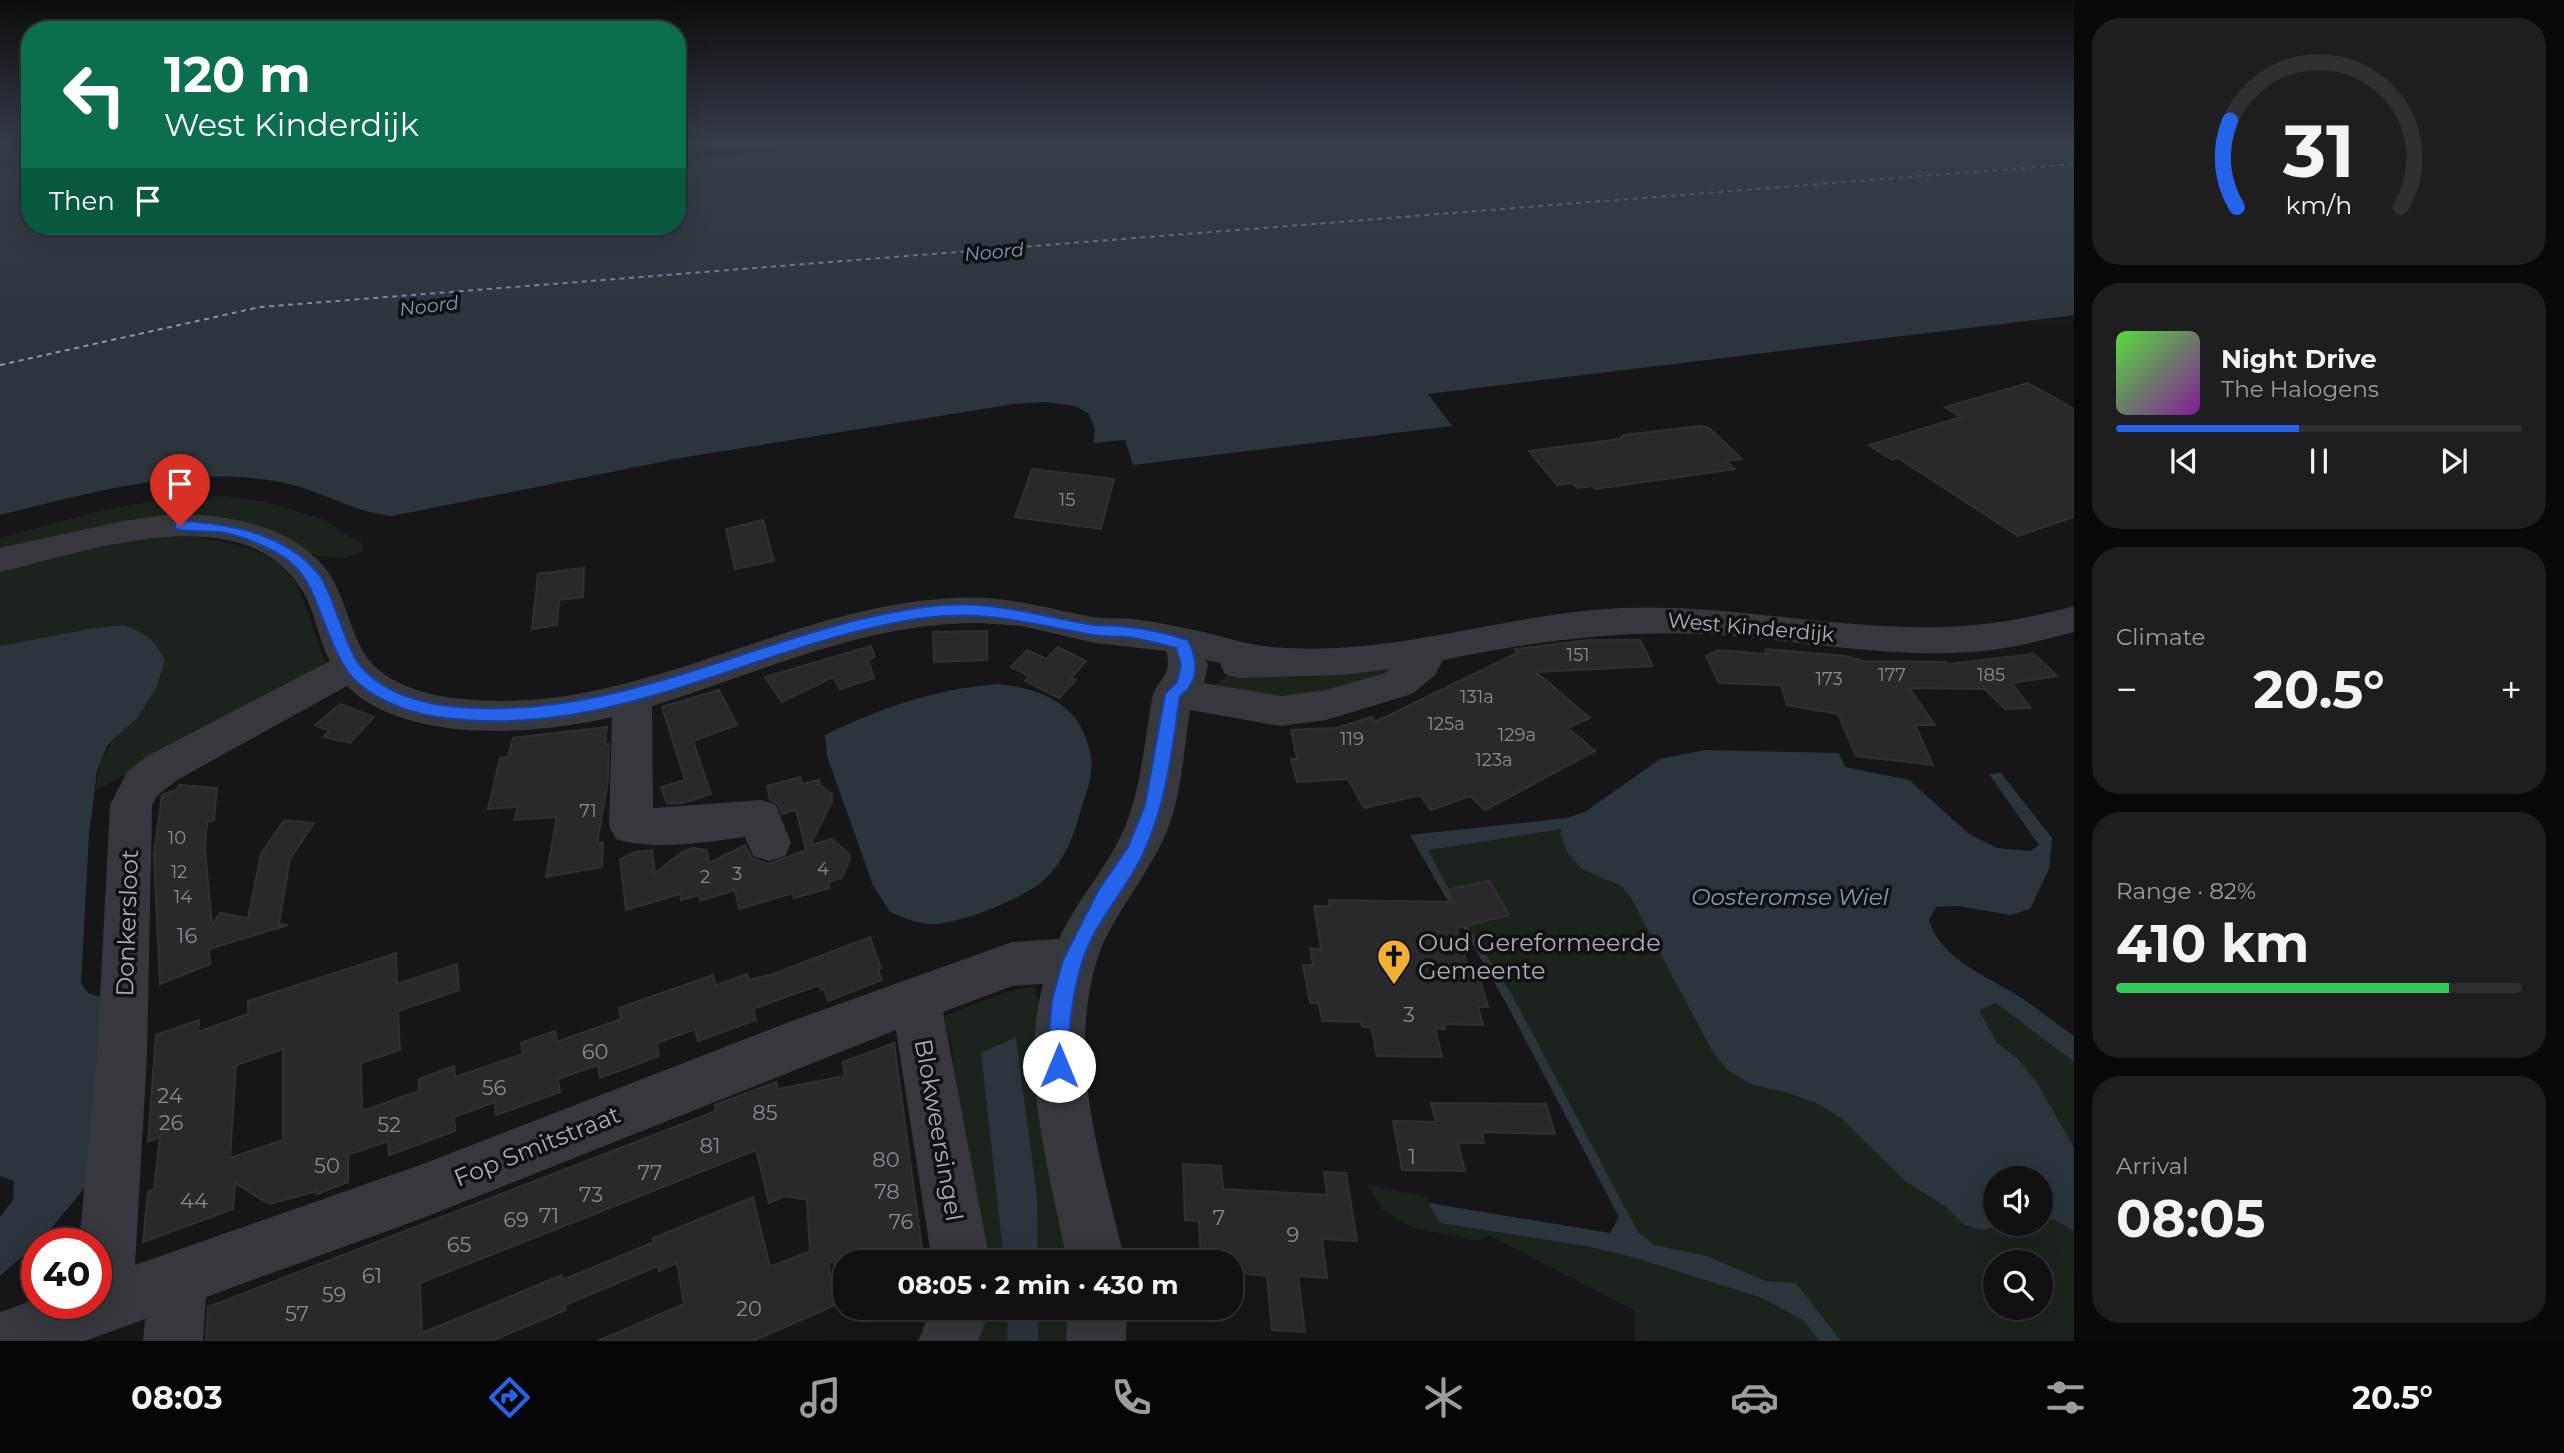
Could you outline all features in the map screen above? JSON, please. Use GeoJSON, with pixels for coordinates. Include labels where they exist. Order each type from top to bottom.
{"type":"FeatureCollection","features":[{"type":"Feature","properties":{"kind":"street","name":"West Kinderdijk"},"geometry":{"type":"LineString","coordinates":[[0,561],[163,526],[196,525],[244,533],[294,558],[315,580],[352,666],[370,684],[393,698],[433,710],[474,715],[534,715],[578,708],[632,695],[856,626],[924,613],[970,610],[1009,612],[1096,631],[1127,646],[1180,658],[1236,665],[1265,660],[1354,660],[1428,650],[1522,631],[1608,621],[1657,620],[1853,636],[1949,639],[2066,631]]}},
{"type":"Feature","properties":{"kind":"street","name":"West Kinderdijk"},"geometry":{"type":"LineString","coordinates":[[1180,658],[1281,711],[1326,705],[1398,684],[1421,666],[1428,650]]}},
{"type":"Feature","properties":{"kind":"street"},"geometry":{"type":"LineString","coordinates":[[1094,1250],[1060,1088],[1060,1023],[1073,960],[1085,933],[1147,827],[1154,805],[1180,658]]}},
{"type":"Feature","properties":{"kind":"street","name":"Donkersloot"},"geometry":{"type":"LineString","coordinates":[[109,1228],[122,1055],[131,805],[142,784],[163,768],[352,666]]}},
{"type":"Feature","properties":{"kind":"street"},"geometry":{"type":"LineString","coordinates":[[632,695],[631,826],[704,824],[761,818],[769,843]]}},
{"type":"Feature","properties":{"kind":"street","name":"Fop Smitstraat"},"geometry":{"type":"LineString","coordinates":[[112,1303],[423,1191],[789,1046],[1012,964],[1073,960]]}},
{"type":"Feature","properties":{"kind":"street","name":"Blokweersingel"},"geometry":{"type":"LineString","coordinates":[[916,999],[959,1250]]}},
{"type":"Feature","properties":{"kind":"street"},"geometry":{"type":"LineString","coordinates":[[173,1341],[178,1280]]}},
{"type":"Feature","properties":{"kind":"street","name":"Fop Smitstraat"},"geometry":{"type":"LineString","coordinates":[[3,1341],[66,1319]]}},
{"type":"Feature","properties":{"kind":"street"},"geometry":{"type":"LineString","coordinates":[[948,1341],[957,1320]]}},
{"type":"Feature","properties":{"kind":"street"},"geometry":{"type":"LineString","coordinates":[[1096,1341],[1097,1320]]}},
{"type":"Feature","properties":{"kind":"shaded area"},"geometry":{"type":"Polygon","coordinates":[[[0,205],[21,205],[21,228],[0,231],[0,205]]]}},
{"type":"Feature","properties":{"kind":"shaded area"},"geometry":{"type":"Polygon","coordinates":[[[223,496],[266,502],[322,519],[354,539],[361,540],[364,552],[345,558],[317,556],[241,525],[0,553],[0,538],[103,510],[155,501],[223,496]]]}},
{"type":"Feature","properties":{"kind":"shaded area"},"geometry":{"type":"Polygon","coordinates":[[[178,535],[210,539],[245,548],[261,554],[288,573],[306,607],[328,668],[96,790],[100,766],[108,748],[138,717],[123,625],[0,646],[0,567],[147,536],[178,535]]]}},
{"type":"Feature","properties":{"kind":"shaded area"},"geometry":{"type":"Polygon","coordinates":[[[1398,665],[1381,675],[1289,700],[1215,685],[1234,671],[1398,665]]]}},
{"type":"Feature","properties":{"kind":"shaded area"},"geometry":{"type":"Polygon","coordinates":[[[1562,828],[1611,883],[1621,886],[1631,898],[1712,1051],[1727,1070],[1816,1103],[1842,1118],[1905,1181],[1946,1207],[1964,1225],[1983,1230],[1983,1236],[2053,1236],[2053,1220],[2074,1231],[2074,1341],[1841,1341],[1796,1283],[1766,1281],[1707,1256],[1655,1245],[1638,1232],[1511,993],[1467,925],[1427,849],[1562,828]]]}},
{"type":"Feature","properties":{"kind":"shaded area"},"geometry":{"type":"Polygon","coordinates":[[[1034,986],[1047,1029],[1075,1250],[1038,1250],[1037,1195],[1016,1037],[981,1053],[1003,1250],[969,1250],[952,1049],[944,1016],[1006,992],[1034,986]]]}},
{"type":"Feature","properties":{"kind":"shaded area"},"geometry":{"type":"Polygon","coordinates":[[[1996,1002],[2074,1062],[2074,1148],[2038,1084],[2018,1059],[1997,1043],[1978,1010],[1996,1002]]]}},
{"type":"Feature","properties":{"kind":"shaded area"},"geometry":{"type":"Polygon","coordinates":[[[1368,1185],[1428,1197],[1428,1203],[1440,1223],[1585,1246],[1632,1257],[1762,1298],[1804,1321],[1819,1341],[1635,1341],[1634,1310],[1490,1236],[1473,1241],[1416,1229],[1382,1210],[1368,1185]]]}},
{"type":"Feature","properties":{"kind":"shaded area"},"geometry":{"type":"Polygon","coordinates":[[[974,1320],[1008,1320],[1007,1341],[973,1341],[974,1320]]]}},
{"type":"Feature","properties":{"kind":"shaded area"},"geometry":{"type":"Polygon","coordinates":[[[1039,1320],[1074,1320],[1072,1341],[1038,1341],[1039,1320]]]}},
{"type":"Feature","properties":{"kind":"water","name":"Noord"},"geometry":{"type":"Polygon","coordinates":[[[0,205],[21,205],[21,235],[686,235],[686,205],[2074,205],[2074,315],[1428,394],[1452,426],[1133,465],[1125,440],[1093,443],[1095,430],[1089,414],[1076,406],[1045,402],[1014,404],[686,457],[392,516],[364,510],[285,483],[213,476],[141,483],[0,515],[0,205]]]}},
{"type":"Feature","properties":{"kind":"water"},"geometry":{"type":"Polygon","coordinates":[[[123,625],[148,638],[165,660],[157,686],[138,717],[107,746],[97,771],[89,834],[81,983],[88,993],[111,1000],[95,1175],[52,1228],[21,1228],[21,1257],[0,1276],[0,1217],[13,1200],[14,1181],[0,1176],[0,646],[123,625]]]}},
{"type":"Feature","properties":{"kind":"water"},"geometry":{"type":"Polygon","coordinates":[[[999,684],[1032,691],[1059,703],[1079,724],[1086,739],[1092,763],[1090,777],[1068,847],[1044,880],[1022,895],[990,909],[957,920],[931,924],[915,922],[890,912],[873,885],[827,756],[825,735],[910,701],[954,690],[999,684]]]}},
{"type":"Feature","properties":{"kind":"water","name":"Oosteromse Wiel"},"geometry":{"type":"Polygon","coordinates":[[[1705,750],[1839,753],[1845,767],[1909,780],[1969,834],[1997,848],[2030,851],[2039,845],[1989,774],[2001,773],[2052,838],[2049,869],[2030,909],[2011,915],[1957,906],[1936,907],[1929,920],[1935,934],[1953,956],[2017,995],[2074,1036],[2074,1062],[1996,1003],[1979,1010],[1997,1043],[2018,1059],[2038,1084],[2074,1148],[2074,1231],[2053,1220],[2053,1166],[1983,1166],[1983,1230],[1964,1225],[1946,1207],[1905,1181],[1841,1118],[1816,1103],[1753,1085],[1727,1070],[1712,1051],[1631,898],[1621,886],[1582,869],[1567,852],[1560,834],[1562,829],[1428,850],[1467,925],[1511,993],[1638,1232],[1655,1245],[1707,1256],[1766,1281],[1796,1283],[1841,1341],[1819,1341],[1804,1321],[1762,1298],[1632,1257],[1585,1246],[1440,1223],[1428,1203],[1610,1233],[1619,1217],[1506,1003],[1410,835],[1567,818],[1585,812],[1660,759],[1705,750]]]}},
{"type":"Feature","properties":{"kind":"water"},"geometry":{"type":"Polygon","coordinates":[[[1016,1037],[1037,1195],[1038,1250],[1003,1250],[981,1053],[1016,1037]]]}},
{"type":"Feature","properties":{"kind":"water"},"geometry":{"type":"Polygon","coordinates":[[[1008,1320],[1039,1320],[1038,1341],[1007,1341],[1008,1320]]]}},
{"type":"Feature","properties":{"kind":"building"},"geometry":{"type":"Polygon","coordinates":[[[2028,383],[2074,409],[2074,517],[2018,536],[1898,458],[1892,460],[1869,445],[1961,417],[1945,407],[2028,383]]]}},
{"type":"Feature","properties":{"kind":"building"},"geometry":{"type":"Polygon","coordinates":[[[1700,426],[1709,428],[1742,459],[1726,461],[1735,469],[1595,489],[1592,486],[1577,488],[1572,483],[1557,485],[1529,451],[1620,439],[1624,435],[1700,426]]]}},
{"type":"Feature","properties":{"kind":"building"},"geometry":{"type":"Polygon","coordinates":[[[1032,469],[1114,479],[1101,529],[1015,517],[1032,469]]]}},
{"type":"Feature","properties":{"kind":"building"},"geometry":{"type":"Polygon","coordinates":[[[763,520],[774,561],[735,569],[726,529],[763,520]]]}},
{"type":"Feature","properties":{"kind":"building"},"geometry":{"type":"Polygon","coordinates":[[[584,568],[583,597],[559,600],[557,625],[532,629],[538,574],[584,568]]]}},
{"type":"Feature","properties":{"kind":"building"},"geometry":{"type":"Polygon","coordinates":[[[987,631],[987,660],[934,662],[933,632],[987,631]]]}},
{"type":"Feature","properties":{"kind":"building"},"geometry":{"type":"Polygon","coordinates":[[[1589,640],[1640,640],[1653,666],[1536,672],[1590,718],[1568,728],[1595,751],[1485,810],[1470,796],[1431,810],[1420,795],[1364,808],[1348,779],[1297,782],[1291,759],[1297,759],[1291,730],[1336,728],[1372,717],[1375,722],[1517,653],[1515,649],[1589,640]]]}},
{"type":"Feature","properties":{"kind":"building"},"geometry":{"type":"Polygon","coordinates":[[[871,646],[875,657],[868,660],[874,678],[840,689],[833,677],[782,702],[765,677],[871,646]]]}},
{"type":"Feature","properties":{"kind":"building"},"geometry":{"type":"Polygon","coordinates":[[[1058,647],[1086,661],[1071,678],[1076,680],[1059,698],[1025,681],[1029,676],[1011,667],[1027,650],[1046,659],[1058,647]]]}},
{"type":"Feature","properties":{"kind":"building"},"geometry":{"type":"Polygon","coordinates":[[[1765,649],[1846,656],[1863,661],[1948,664],[2034,654],[2057,676],[2012,683],[2031,708],[2005,709],[1985,689],[1909,688],[1935,725],[1915,725],[1933,765],[1856,756],[1838,714],[1787,705],[1781,685],[1719,683],[1706,656],[1718,650],[1767,654],[1765,649]]]}},
{"type":"Feature","properties":{"kind":"building"},"geometry":{"type":"Polygon","coordinates":[[[719,690],[737,725],[693,741],[711,794],[683,803],[667,804],[661,787],[685,780],[662,707],[719,690]]]}},
{"type":"Feature","properties":{"kind":"building"},"geometry":{"type":"Polygon","coordinates":[[[340,704],[374,717],[350,743],[323,737],[329,731],[315,725],[340,704]]]}},
{"type":"Feature","properties":{"kind":"building"},"geometry":{"type":"Polygon","coordinates":[[[607,727],[605,744],[609,744],[608,780],[597,844],[603,842],[602,867],[546,877],[557,817],[514,820],[518,807],[488,809],[500,758],[508,757],[513,738],[607,727]]]}},
{"type":"Feature","properties":{"kind":"building"},"geometry":{"type":"Polygon","coordinates":[[[800,777],[802,784],[819,780],[820,785],[832,794],[832,802],[810,845],[832,839],[849,854],[850,859],[842,878],[828,882],[830,888],[794,898],[793,893],[739,909],[735,890],[700,901],[699,895],[681,900],[680,894],[626,910],[620,859],[635,852],[652,850],[655,873],[682,852],[692,848],[707,850],[709,863],[745,845],[752,858],[768,864],[806,850],[796,810],[782,814],[778,804],[770,800],[767,786],[800,777]]]}},
{"type":"Feature","properties":{"kind":"building"},"geometry":{"type":"Polygon","coordinates":[[[179,785],[217,788],[214,820],[207,822],[205,849],[212,925],[220,913],[248,918],[261,854],[284,820],[314,823],[290,859],[279,924],[288,925],[209,949],[210,964],[160,984],[154,854],[162,795],[178,789],[179,785]]]}},
{"type":"Feature","properties":{"kind":"building","name":"Oud Gereformeerde Gemeente"},"geometry":{"type":"Polygon","coordinates":[[[1489,881],[1509,915],[1457,928],[1468,969],[1477,969],[1488,1007],[1478,1007],[1483,1025],[1444,1024],[1445,1029],[1435,1028],[1442,1057],[1377,1056],[1371,1027],[1362,1027],[1361,1022],[1322,1021],[1319,1003],[1310,1003],[1303,965],[1313,965],[1310,948],[1321,949],[1314,906],[1330,906],[1329,900],[1454,902],[1447,890],[1489,881]]]}},
{"type":"Feature","properties":{"kind":"building"},"geometry":{"type":"Polygon","coordinates":[[[870,937],[881,968],[878,969],[882,980],[828,1001],[824,989],[821,990],[819,985],[753,1009],[756,1020],[698,1041],[695,1029],[657,1043],[659,1056],[600,1078],[598,1065],[558,1079],[560,1092],[496,1115],[495,1102],[454,1117],[455,1131],[389,1155],[388,1141],[348,1155],[348,1182],[317,1194],[317,1191],[269,1204],[235,1183],[233,1209],[143,1242],[148,1192],[154,1189],[160,1137],[148,1142],[156,1035],[199,1020],[198,1032],[248,1014],[248,1001],[396,953],[397,984],[457,964],[459,990],[398,1011],[400,1050],[361,1063],[362,1111],[419,1091],[419,1079],[454,1066],[455,1077],[523,1054],[521,1043],[555,1031],[557,1042],[621,1019],[619,1008],[713,975],[716,985],[747,974],[749,980],[773,974],[870,937]],[[283,1049],[236,1065],[230,1158],[283,1140],[283,1049]]]}},
{"type":"Feature","properties":{"kind":"building"},"geometry":{"type":"Polygon","coordinates":[[[894,1043],[922,1250],[833,1250],[833,1262],[829,1262],[833,1306],[753,1341],[598,1341],[684,1304],[677,1263],[659,1271],[658,1266],[565,1305],[566,1310],[491,1341],[206,1341],[208,1307],[716,1111],[715,1105],[776,1082],[778,1089],[845,1076],[843,1062],[894,1043]],[[756,1150],[420,1283],[422,1333],[562,1275],[562,1280],[611,1260],[654,1242],[653,1238],[753,1197],[770,1267],[810,1251],[807,1200],[785,1196],[769,1203],[756,1150]]]}},
{"type":"Feature","properties":{"kind":"building"},"geometry":{"type":"Polygon","coordinates":[[[1431,1103],[1546,1104],[1555,1134],[1482,1132],[1484,1143],[1458,1143],[1465,1171],[1402,1170],[1393,1121],[1436,1122],[1431,1103]]]}},
{"type":"Feature","properties":{"kind":"building"},"geometry":{"type":"Polygon","coordinates":[[[1183,1164],[1221,1166],[1223,1189],[1327,1195],[1324,1172],[1346,1173],[1357,1241],[1322,1239],[1327,1278],[1298,1276],[1305,1332],[1272,1330],[1267,1276],[1243,1273],[1243,1250],[1200,1250],[1199,1221],[1185,1220],[1183,1164]]]}},
{"type":"Feature","properties":{"kind":"ferry route"},"geometry":{"type":"LineString","coordinates":[[0,365],[260,307],[1559,205]]}},
{"type":"Feature","properties":{"kind":"place","name":"Oud Gereformeerde Gemeente"},"geometry":{"type":"Point","coordinates":[1394,986]}},
{"type":"Feature","properties":{"kind":"route"},"geometry":{"type":"LineString","coordinates":[[180,526],[196,525],[244,533],[294,558],[315,580],[352,666],[370,684],[393,698],[433,710],[454,713],[534,715],[578,708],[673,684],[856,626],[924,613],[970,610],[1009,612],[1096,631],[1127,632],[1182,643],[1189,665],[1184,685],[1173,694],[1154,805],[1135,851],[1105,896],[1073,960],[1063,1000],[1058,1045],[1059,1066]]}}]}
